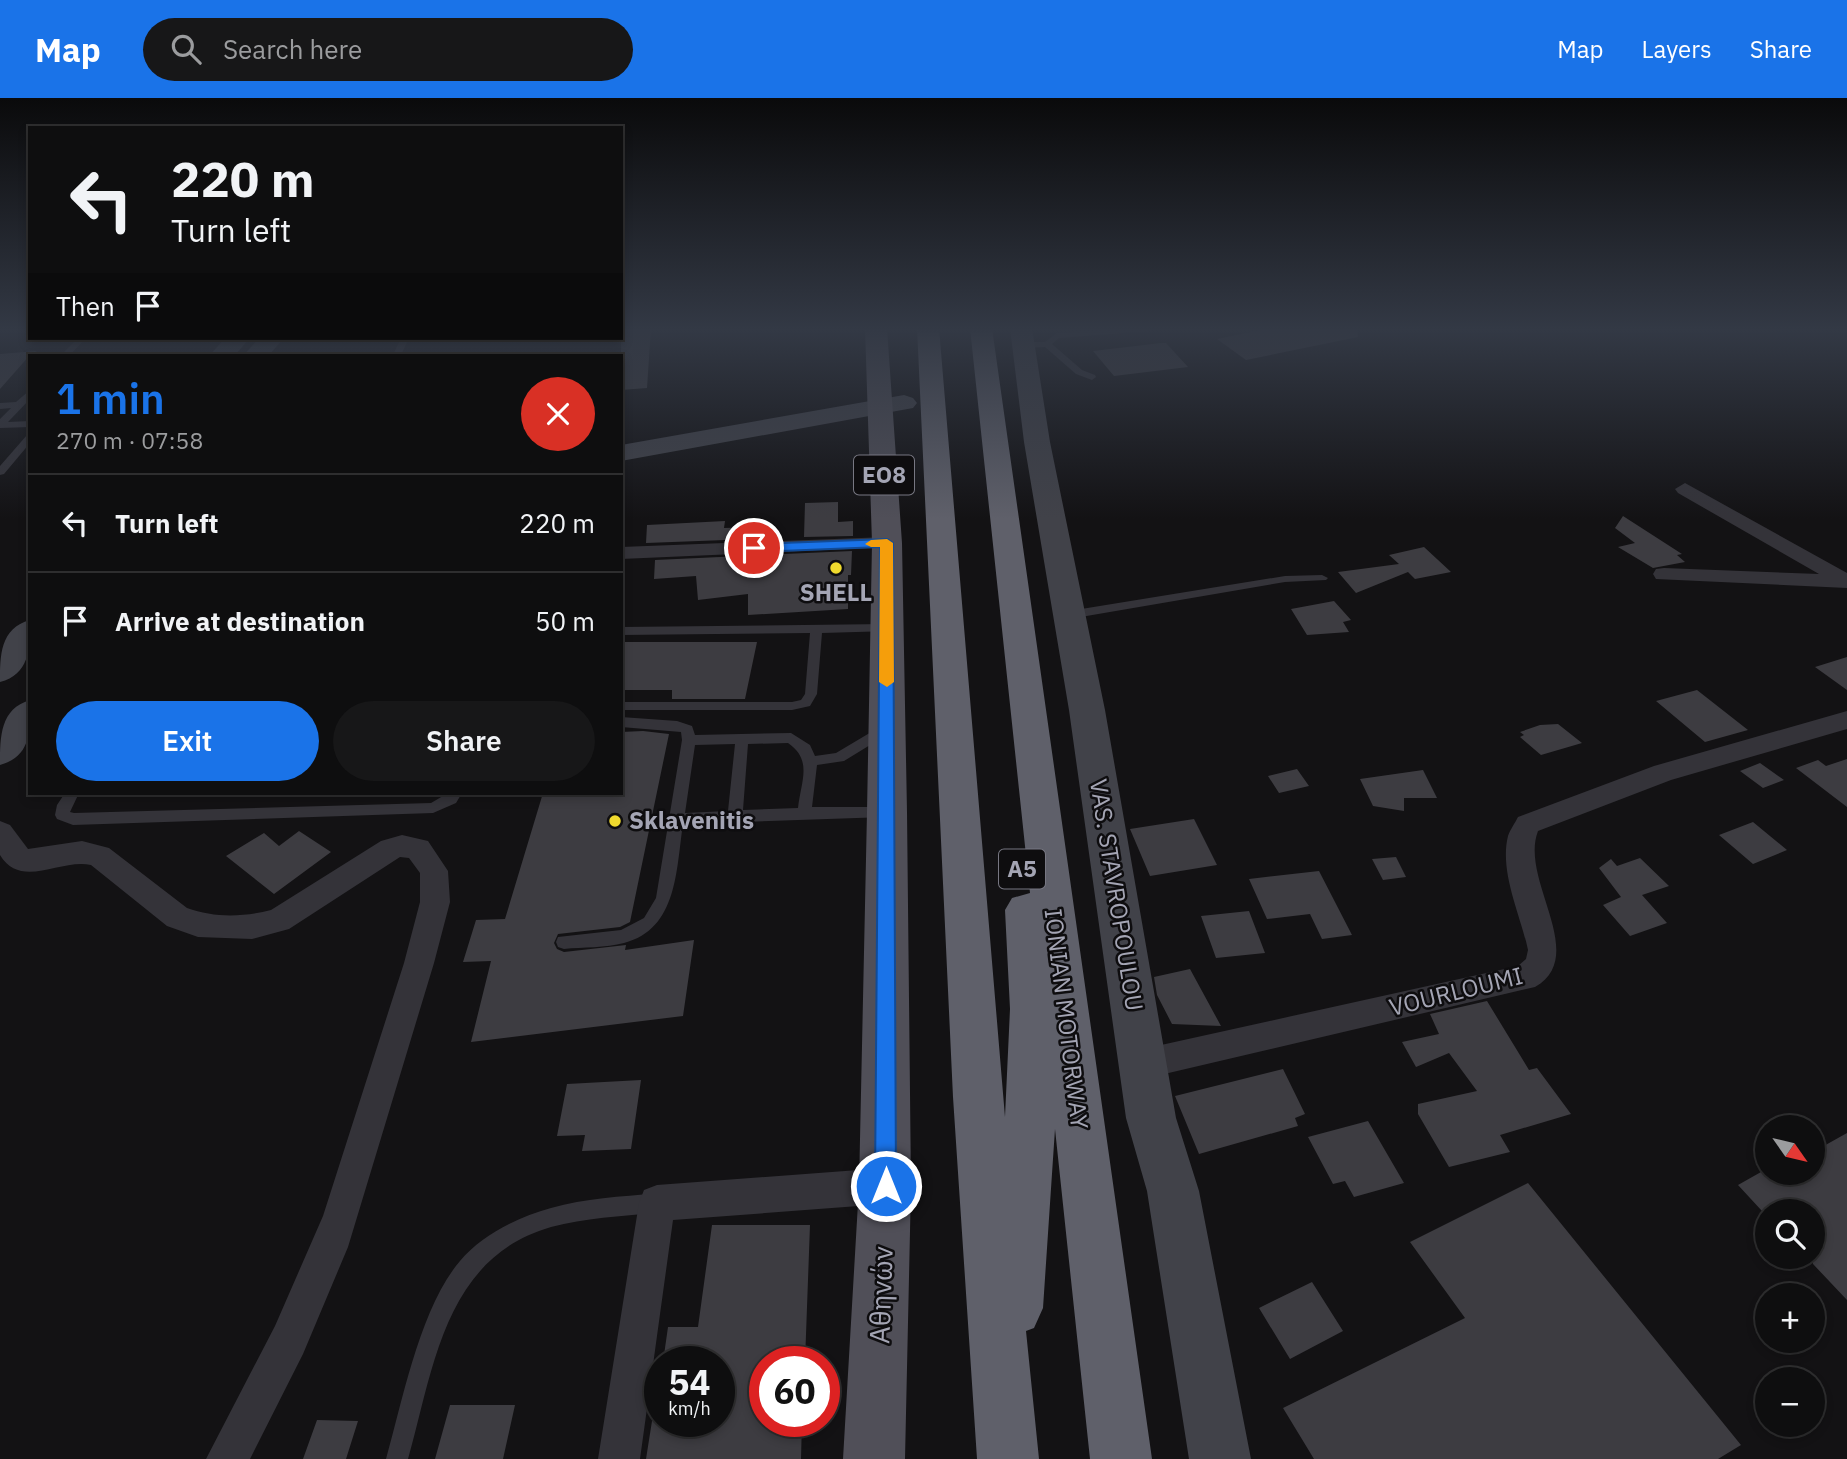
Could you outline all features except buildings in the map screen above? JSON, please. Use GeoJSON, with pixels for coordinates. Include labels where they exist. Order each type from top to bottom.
{"type":"FeatureCollection","features":[{"type":"Feature","properties":{"kind":"highway","name":"IONIAN MOTORWAY"},"geometry":{"type":"LineString","coordinates":[[911,392],[978,1097],[1006,1435]]}},
{"type":"Feature","properties":{"kind":"highway","name":"IONIAN MOTORWAY"},"geometry":{"type":"LineString","coordinates":[[918,392],[1031,950],[1028,1154],[1006,1435]]}},
{"type":"Feature","properties":{"kind":"highway","name":"IONIAN MOTORWAY"},"geometry":{"type":"LineString","coordinates":[[989,392],[1121,1459]]}},
{"type":"Feature","properties":{"kind":"main road","name":"ΕΟ8"},"geometry":{"type":"LineString","coordinates":[[887,543],[895,392]]}},
{"type":"Feature","properties":{"kind":"main road","name":"Αθηνών"},"geometry":{"type":"LineString","coordinates":[[874,1459],[886,1186],[887,543]]}},
{"type":"Feature","properties":{"kind":"street","name":"VAS. STAVROPOULOU"},"geometry":{"type":"LineString","coordinates":[[1035,392],[1041,465],[1069,615],[1151,1118],[1173,1191],[1220,1459]]}},
{"type":"Feature","properties":{"kind":"street"},"geometry":{"type":"LineString","coordinates":[[623,453],[893,405]]}},
{"type":"Feature","properties":{"kind":"street"},"geometry":{"type":"LineString","coordinates":[[1685,489],[1847,582]]}},
{"type":"Feature","properties":{"kind":"street"},"geometry":{"type":"LineString","coordinates":[[623,553],[887,543]]}},
{"type":"Feature","properties":{"kind":"street"},"geometry":{"type":"LineString","coordinates":[[1664,574],[1847,582]]}},
{"type":"Feature","properties":{"kind":"street"},"geometry":{"type":"LineString","coordinates":[[0,671],[28,633]]}},
{"type":"Feature","properties":{"kind":"street"},"geometry":{"type":"LineString","coordinates":[[0,752],[28,715]]}},
{"type":"Feature","properties":{"kind":"street","name":"VOURLOUMI"},"geometry":{"type":"LineString","coordinates":[[1143,1064],[1524,978],[1541,964],[1542,950],[1520,856],[1520,836],[1528,824],[1663,773],[1847,720]]}},
{"type":"Feature","properties":{"kind":"street"},"geometry":{"type":"LineString","coordinates":[[0,832],[21,860],[36,861],[82,852],[99,856],[177,917],[207,926],[252,927],[279,920],[391,849],[402,846],[418,849],[435,871],[435,902],[419,963],[327,1256],[281,1356],[227,1459]]}},
{"type":"Feature","properties":{"kind":"street"},"geometry":{"type":"LineString","coordinates":[[619,1459],[657,1203],[886,1186]]}},
{"type":"Feature","properties":{"kind":"lane"},"geometry":{"type":"LineString","coordinates":[[0,425],[28,395]]}},
{"type":"Feature","properties":{"kind":"lane"},"geometry":{"type":"LineString","coordinates":[[0,406],[19,405]]}},
{"type":"Feature","properties":{"kind":"lane"},"geometry":{"type":"LineString","coordinates":[[0,425],[28,424]]}},
{"type":"Feature","properties":{"kind":"lane"},"geometry":{"type":"LineString","coordinates":[[0,472],[28,439]]}},
{"type":"Feature","properties":{"kind":"lane"},"geometry":{"type":"LineString","coordinates":[[1069,615],[1285,579],[1322,578]]}},
{"type":"Feature","properties":{"kind":"lane"},"geometry":{"type":"LineString","coordinates":[[623,631],[887,628]]}},
{"type":"Feature","properties":{"kind":"lane"},"geometry":{"type":"LineString","coordinates":[[623,706],[792,706],[804,703],[811,694],[816,629]]}},
{"type":"Feature","properties":{"kind":"lane"},"geometry":{"type":"LineString","coordinates":[[564,942],[623,937],[650,923],[664,899],[689,740],[687,729],[623,723]]}},
{"type":"Feature","properties":{"kind":"lane"},"geometry":{"type":"LineString","coordinates":[[811,761],[839,758],[887,729]]}},
{"type":"Feature","properties":{"kind":"lane"},"geometry":{"type":"LineString","coordinates":[[689,740],[790,738],[805,748],[811,761],[804,813]]}},
{"type":"Feature","properties":{"kind":"lane"},"geometry":{"type":"LineString","coordinates":[[735,816],[742,739]]}},
{"type":"Feature","properties":{"kind":"lane"},"geometry":{"type":"LineString","coordinates":[[71,795],[64,805],[62,815],[73,818],[433,808],[454,795]]}},
{"type":"Feature","properties":{"kind":"lane"},"geometry":{"type":"LineString","coordinates":[[677,819],[887,812]]}},
{"type":"Feature","properties":{"kind":"lane"},"geometry":{"type":"LineString","coordinates":[[397,1459],[447,1297],[467,1267],[504,1238],[547,1218],[579,1211],[657,1203]]}},
{"type":"Feature","properties":{"kind":"slow traffic"},"geometry":{"type":"LineString","coordinates":[[871,544],[887,543],[887,682]]}},
{"type":"Feature","properties":{"kind":"place","name":"SHELL"},"geometry":{"type":"Point","coordinates":[836,568]}},
{"type":"Feature","properties":{"kind":"place","name":"Sklavenitis"},"geometry":{"type":"Point","coordinates":[615,821]}},
{"type":"Feature","properties":{"kind":"route"},"geometry":{"type":"LineString","coordinates":[[754,548],[887,543],[886,1186]]}}]}
